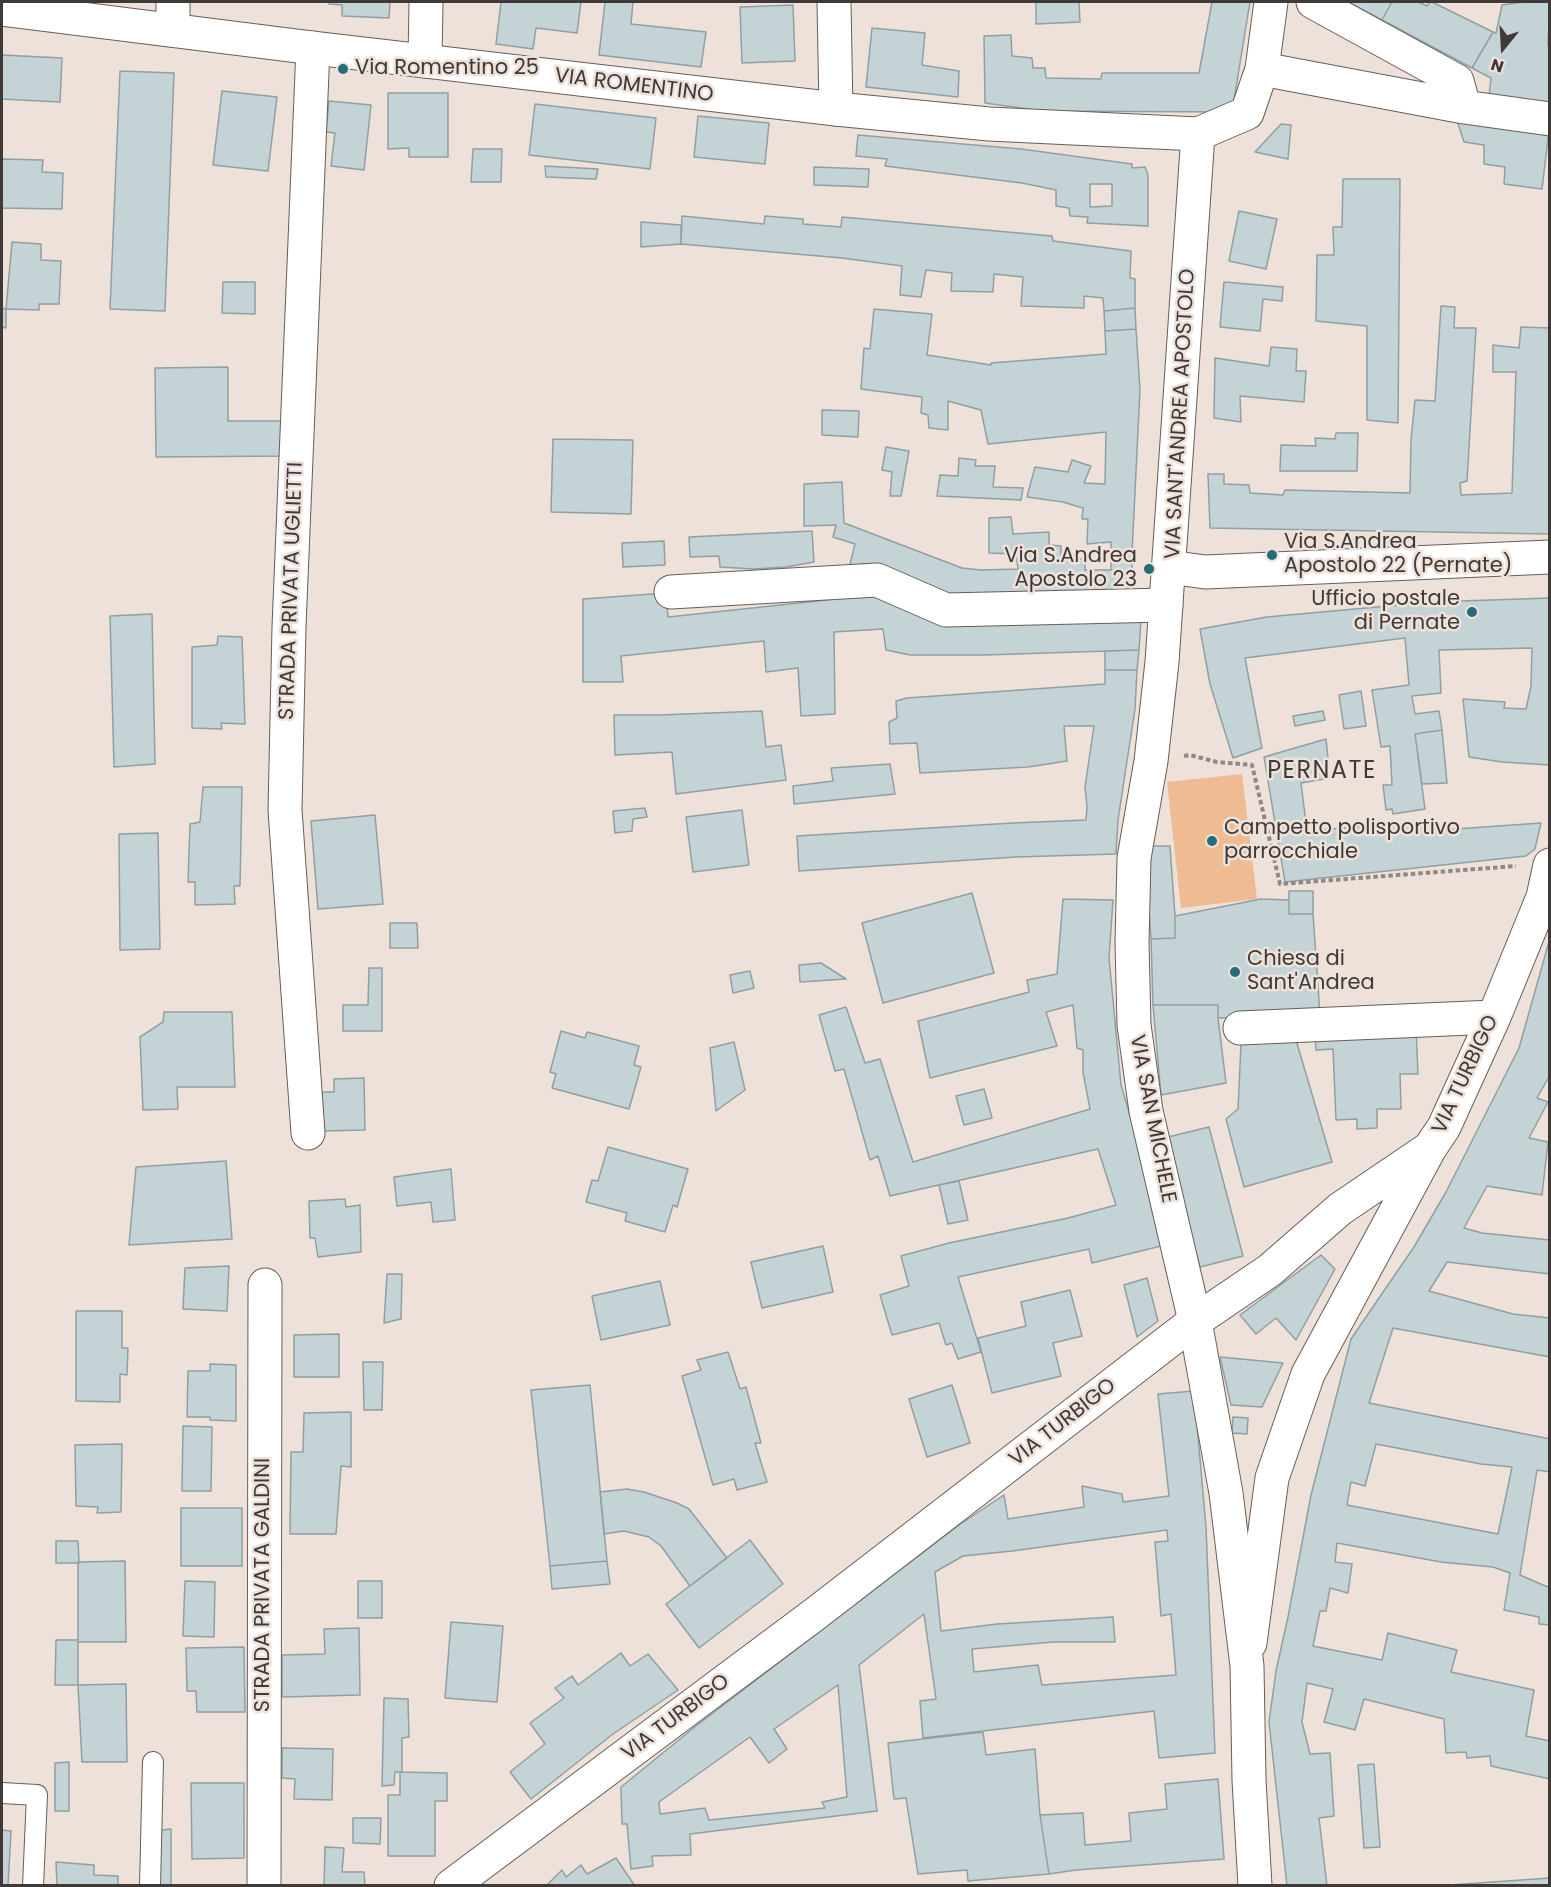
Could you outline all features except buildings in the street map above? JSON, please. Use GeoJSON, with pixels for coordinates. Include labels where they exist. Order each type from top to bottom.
{"type":"FeatureCollection","features":[{"type":"Feature","properties":{"kind":"street"},"geometry":{"type":"LineString","coordinates":[[425,61],[426,2]]}},
{"type":"Feature","properties":{"kind":"street"},"geometry":{"type":"LineString","coordinates":[[834,2],[836,109]]}},
{"type":"Feature","properties":{"kind":"street"},"geometry":{"type":"LineString","coordinates":[[1198,134],[1247,113],[1262,69],[1271,2]]}},
{"type":"Feature","properties":{"kind":"street"},"geometry":{"type":"LineString","coordinates":[[1313,2],[1457,81],[1464,107]]}},
{"type":"Feature","properties":{"kind":"street","name":"VIA ROMENTINO"},"geometry":{"type":"LineString","coordinates":[[2,9],[173,16],[313,48],[836,109],[989,124],[1198,134]]}},
{"type":"Feature","properties":{"kind":"street","name":"STRADA PRIVATA UGLIETTI"},"geometry":{"type":"LineString","coordinates":[[308,1133],[285,810],[289,627],[313,48]]}},
{"type":"Feature","properties":{"kind":"street"},"geometry":{"type":"LineString","coordinates":[[1262,69],[1464,107],[1550,118]]}},
{"type":"Feature","properties":{"kind":"street","name":"VIA SANT'ANDREA APOSTOLO"},"geometry":{"type":"LineString","coordinates":[[1198,134],[1169,567],[1205,572],[1550,557]]}},
{"type":"Feature","properties":{"kind":"street","name":"VIA SAN MICHELE"},"geometry":{"type":"LineString","coordinates":[[1169,567],[1151,761],[1134,858],[1132,943],[1134,1025],[1146,1111],[1195,1321],[1226,1493],[1247,1666]]}},
{"type":"Feature","properties":{"kind":"street"},"geometry":{"type":"LineString","coordinates":[[671,592],[877,580],[946,610],[1166,605]]}},
{"type":"Feature","properties":{"kind":"street","name":"VIA TURBIGO"},"geometry":{"type":"LineString","coordinates":[[451,1886],[805,1622],[1195,1321],[1270,1270],[1340,1209],[1430,1148],[1444,1126],[1494,1017],[1543,897],[1536,866]]}},
{"type":"Feature","properties":{"kind":"street"},"geometry":{"type":"LineString","coordinates":[[1239,1028],[1494,1017]]}},
{"type":"Feature","properties":{"kind":"street"},"geometry":{"type":"LineString","coordinates":[[1255,1886],[1248,1780],[1247,1666],[1272,1478],[1308,1374],[1430,1148]]}},
{"type":"Feature","properties":{"kind":"street","name":"STRADA PRIVATA GALDINI"},"geometry":{"type":"LineString","coordinates":[[264,1886],[265,1285]]}},
{"type":"Feature","properties":{"kind":"street"},"geometry":{"type":"LineString","coordinates":[[1226,1493],[1272,1478]]}},
{"type":"Feature","properties":{"kind":"lane"},"geometry":{"type":"LineString","coordinates":[[150,1886],[153,1762]]}},
{"type":"Feature","properties":{"kind":"lane"},"geometry":{"type":"LineString","coordinates":[[2,1793],[37,1795],[33,1886]]}},
{"type":"Feature","properties":{"kind":"path"},"geometry":{"type":"LineString","coordinates":[[1151,761],[1190,755],[1216,762],[1252,765],[1280,884],[1536,866]]}},
{"type":"Feature","properties":{"kind":"shaded area","name":"Campetto polisportivo parrocchiale"},"geometry":{"type":"Polygon","coordinates":[[[1242,774],[1257,899],[1181,908],[1167,782],[1242,774]]]}},
{"type":"Feature","properties":{"kind":"place","name":"Via Romentino 25"},"geometry":{"type":"Point","coordinates":[343,69]}},
{"type":"Feature","properties":{"kind":"place","name":"Via S.Andrea Apostolo 22 (Pernate)"},"geometry":{"type":"Point","coordinates":[1272,555]}},
{"type":"Feature","properties":{"kind":"place","name":"Via S.Andrea Apostolo 23"},"geometry":{"type":"Point","coordinates":[1149,569]}},
{"type":"Feature","properties":{"kind":"place","name":"Ufficio postale di Pernate"},"geometry":{"type":"Point","coordinates":[1472,612]}},
{"type":"Feature","properties":{"kind":"place","name":"Campetto polisportivo parrocchiale"},"geometry":{"type":"Point","coordinates":[1212,841]}},
{"type":"Feature","properties":{"kind":"place","name":"Chiesa di Sant'Andrea"},"geometry":{"type":"Point","coordinates":[1235,972]}},
{"type":"Feature","properties":{"kind":"district","name":"PERNATE"},"geometry":{"type":"Point","coordinates":[1322,772]}}]}
